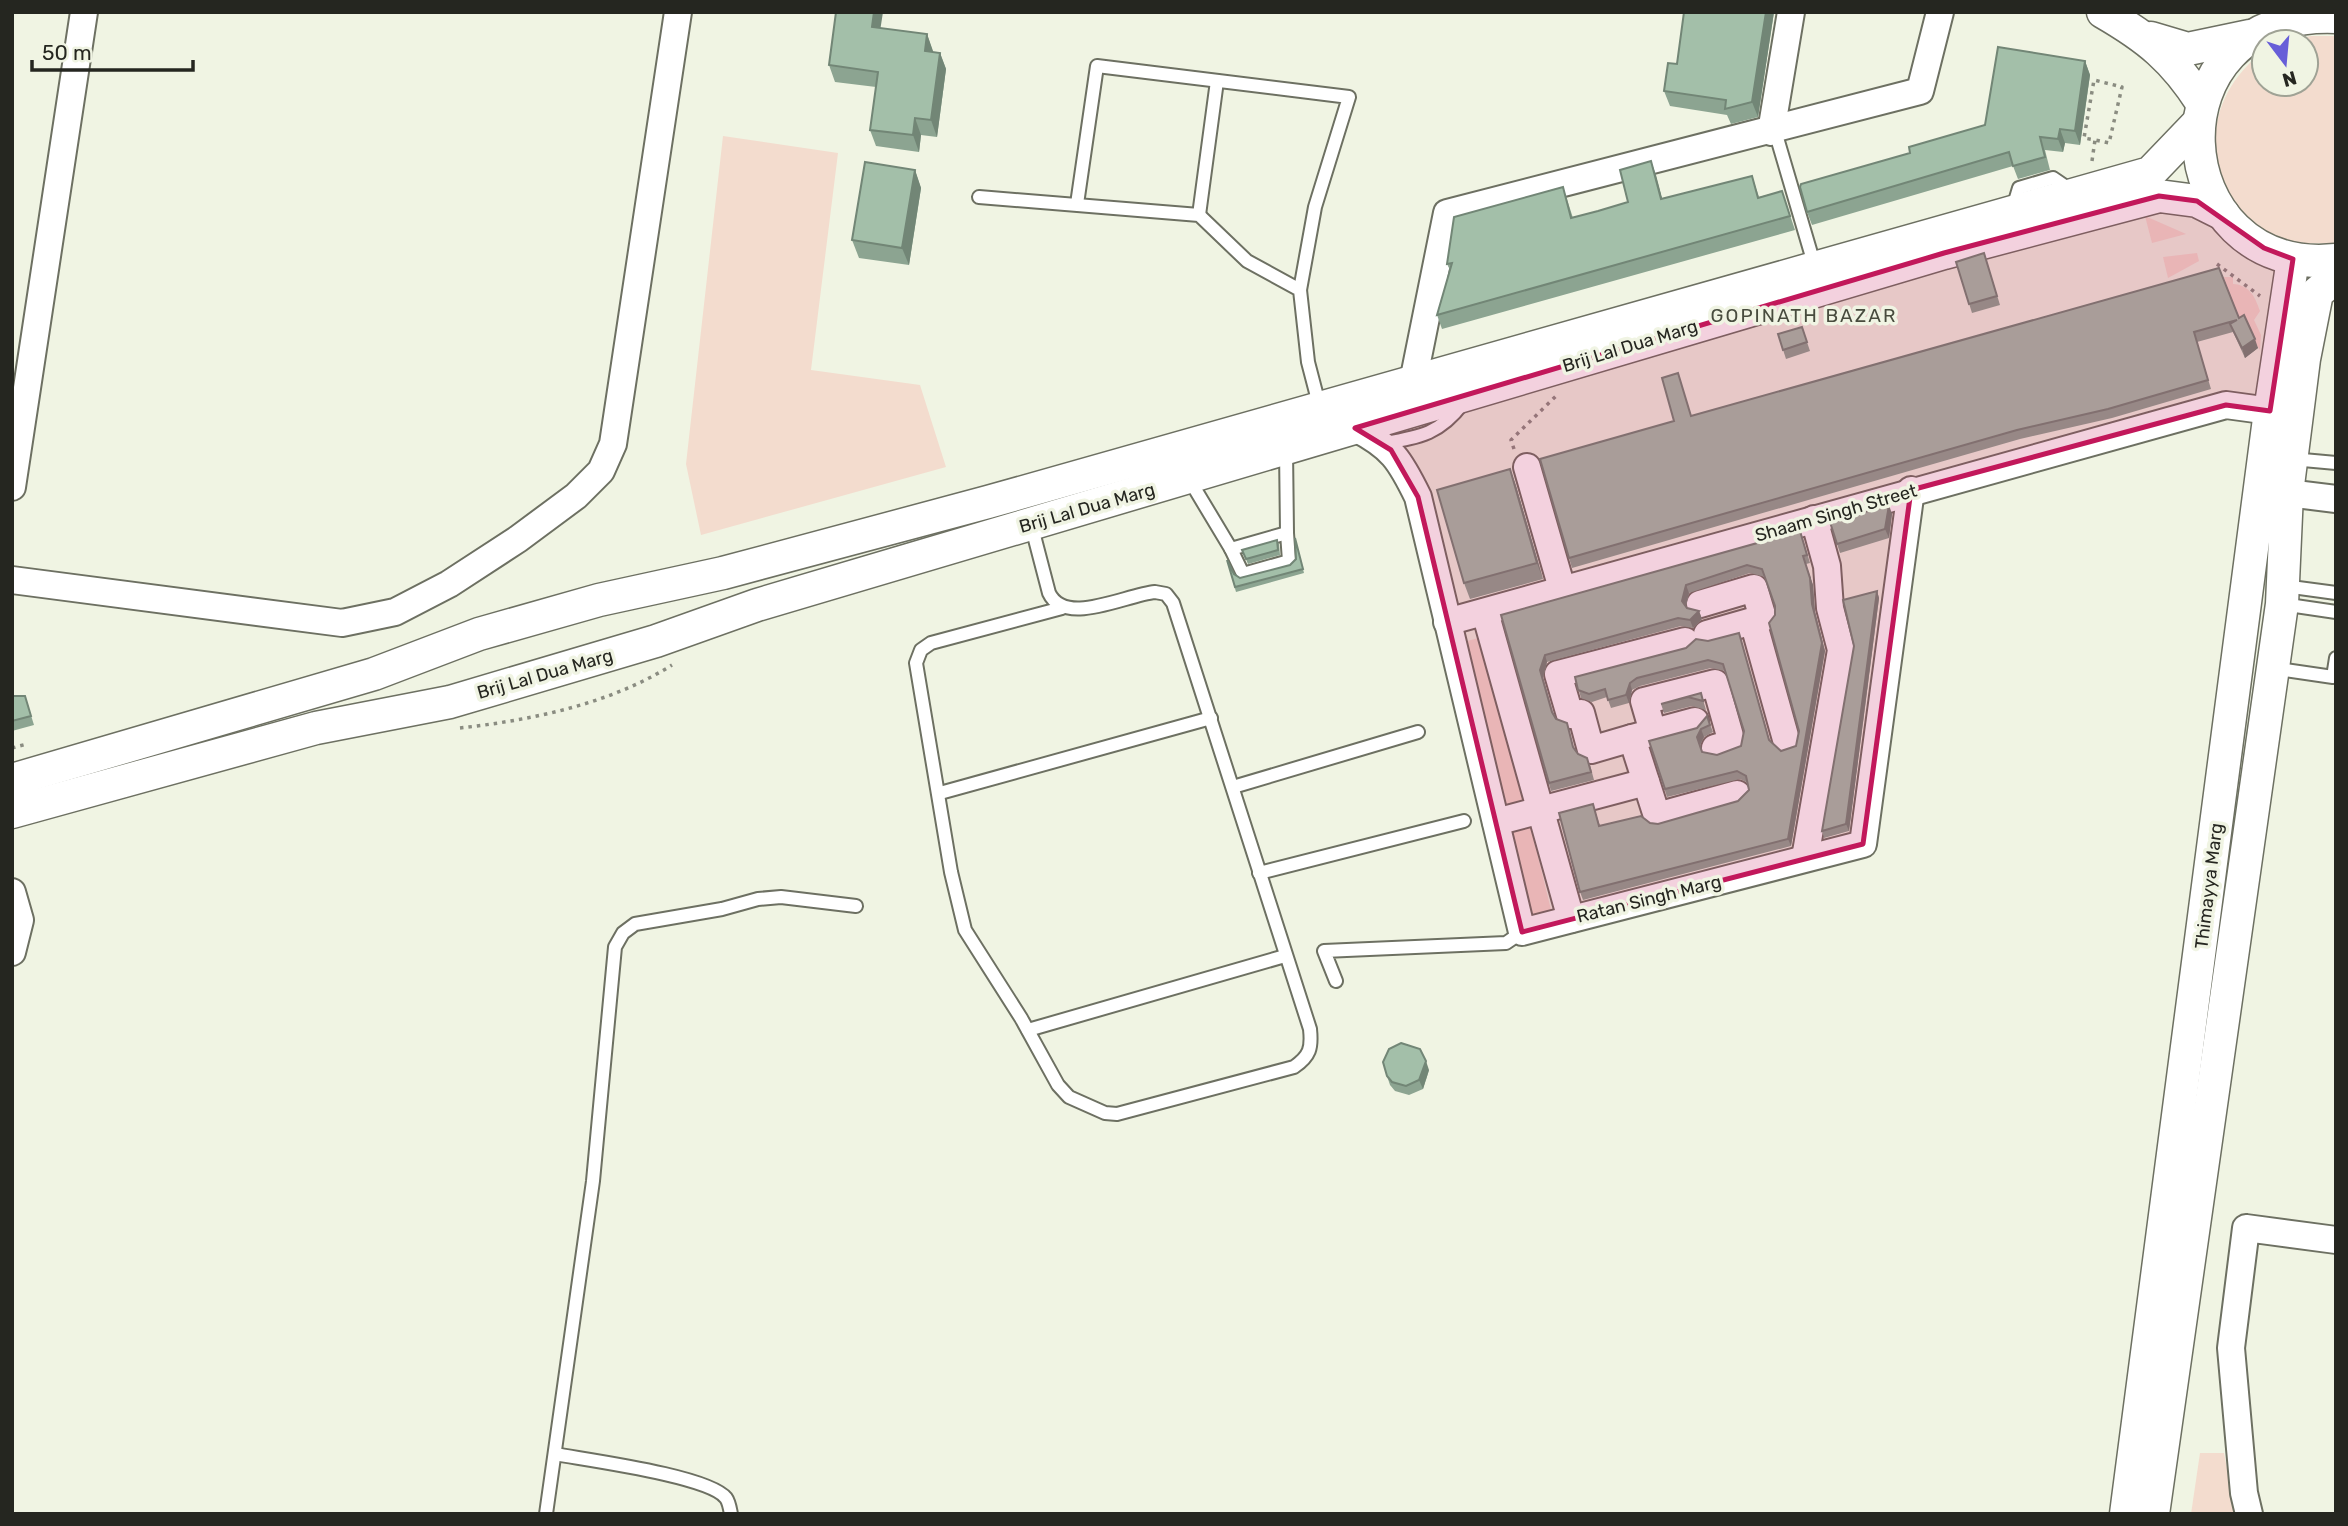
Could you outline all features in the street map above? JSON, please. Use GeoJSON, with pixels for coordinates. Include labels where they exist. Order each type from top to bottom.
{"type":"FeatureCollection","features":[{"type":"Feature","properties":{"kind":"street"},"geometry":{"type":"LineString","coordinates":[[12,487],[84,12]]}},
{"type":"Feature","properties":{"kind":"street"},"geometry":{"type":"LineString","coordinates":[[12,580],[342,623],[394,612],[449,584],[576,496],[601,471],[612,444],[678,12]]}},
{"type":"Feature","properties":{"kind":"street"},"geometry":{"type":"LineString","coordinates":[[1773,131],[1791,12]]}},
{"type":"Feature","properties":{"kind":"street"},"geometry":{"type":"LineString","coordinates":[[1413,382],[1447,213],[1920,91],[1940,12]]}},
{"type":"Feature","properties":{"kind":"street"},"geometry":{"type":"LineString","coordinates":[[2103,12],[2144,35],[2188,50],[2271,24],[2309,16],[2336,18]]}},
{"type":"Feature","properties":{"kind":"street"},"geometry":{"type":"LineString","coordinates":[[2223,214],[2155,184],[2200,113],[2220,69],[2231,54],[2271,24]]}},
{"type":"Feature","properties":{"kind":"street"},"geometry":{"type":"LineString","coordinates":[[2144,35],[2177,67],[2200,113],[2198,155],[2206,186],[2223,214],[2241,233],[2264,248],[2293,259],[2336,260]]}},
{"type":"Feature","properties":{"kind":"street","name":"Brij Lal Dua Marg"},"geometry":{"type":"LineString","coordinates":[[12,780],[374,674],[480,634],[586,604],[723,573],[1413,382],[2081,192],[2155,184]]}},
{"type":"Feature","properties":{"kind":"street","name":"Brij Lal Dua Marg"},"geometry":{"type":"LineString","coordinates":[[12,812],[316,728],[450,702],[656,641],[757,605],[1944,253],[2155,184]]}},
{"type":"Feature","properties":{"kind":"street","name":"Thimayya Marg"},"geometry":{"type":"LineString","coordinates":[[2153,1514],[2179,1227],[2270,411],[2293,259]]}},
{"type":"Feature","properties":{"kind":"street","name":"Thimayya Marg"},"geometry":{"type":"LineString","coordinates":[[2126,1514],[2179,1227],[2283,595],[2287,493],[2304,359],[2317,293],[2336,277]]}},
{"type":"Feature","properties":{"kind":"street","name":"Shaam Singh Street"},"geometry":{"type":"LineString","coordinates":[[1447,622],[1563,592],[1911,490],[2226,405],[2270,411]]}},
{"type":"Feature","properties":{"kind":"street"},"geometry":{"type":"LineString","coordinates":[[1355,428],[1384,443],[1418,497],[1522,932]]}},
{"type":"Feature","properties":{"kind":"street"},"geometry":{"type":"LineString","coordinates":[[1522,464],[1563,592]]}},
{"type":"Feature","properties":{"kind":"street","name":"Ratan Singh Marg"},"geometry":{"type":"LineString","coordinates":[[1522,932],[1863,844],[1911,490]]}},
{"type":"Feature","properties":{"kind":"street"},"geometry":{"type":"LineString","coordinates":[[2287,493],[2336,499]]}},
{"type":"Feature","properties":{"kind":"street"},"geometry":{"type":"LineString","coordinates":[[1805,859],[1841,650],[1830,608],[1827,566],[1814,519]]}},
{"type":"Feature","properties":{"kind":"street"},"geometry":{"type":"LineString","coordinates":[[1700,604],[1766,585],[1766,617],[1787,743]]}},
{"type":"Feature","properties":{"kind":"street"},"geometry":{"type":"LineString","coordinates":[[1485,612],[1571,919]]}},
{"type":"Feature","properties":{"kind":"street"},"geometry":{"type":"LineString","coordinates":[[1695,721],[1591,750],[1581,713],[1570,715],[1558,674],[1766,617]]}},
{"type":"Feature","properties":{"kind":"street"},"geometry":{"type":"LineString","coordinates":[[1715,748],[1732,743],[1716,682],[1644,701],[1646,782],[1657,816],[1737,794]]}},
{"type":"Feature","properties":{"kind":"street"},"geometry":{"type":"LineString","coordinates":[[1496,822],[1646,782]]}},
{"type":"Feature","properties":{"kind":"street"},"geometry":{"type":"LineString","coordinates":[[12,892],[20,920],[12,952]]}},
{"type":"Feature","properties":{"kind":"street"},"geometry":{"type":"LineString","coordinates":[[2249,1514],[2244,1493],[2231,1348],[2246,1228],[2336,1240]]}},
{"type":"Feature","properties":{"kind":"lane"},"geometry":{"type":"LineString","coordinates":[[1077,204],[1097,66],[1349,97],[1315,207],[1300,290],[1308,362],[1320,408]]}},
{"type":"Feature","properties":{"kind":"lane"},"geometry":{"type":"LineString","coordinates":[[1199,215],[1217,80]]}},
{"type":"Feature","properties":{"kind":"lane"},"geometry":{"type":"LineString","coordinates":[[1773,131],[1815,267]]}},
{"type":"Feature","properties":{"kind":"lane"},"geometry":{"type":"LineString","coordinates":[[979,197],[1199,215],[1247,261],[1300,290]]}},
{"type":"Feature","properties":{"kind":"lane"},"geometry":{"type":"LineString","coordinates":[[1384,443],[1422,437],[1449,422],[1469,394]]}},
{"type":"Feature","properties":{"kind":"lane"},"geometry":{"type":"LineString","coordinates":[[1189,478],[1243,573],[1289,561],[1286,449]]}},
{"type":"Feature","properties":{"kind":"lane"},"geometry":{"type":"LineString","coordinates":[[2292,458],[2336,463]]}},
{"type":"Feature","properties":{"kind":"lane"},"geometry":{"type":"LineString","coordinates":[[1031,524],[1049,593],[1053,602],[1062,608]]}},
{"type":"Feature","properties":{"kind":"lane"},"geometry":{"type":"LineString","coordinates":[[1231,549],[1287,533]]}},
{"type":"Feature","properties":{"kind":"lane"},"geometry":{"type":"LineString","coordinates":[[1142,593],[1167,594],[1173,603],[1284,956],[1310,1029],[1312,1047],[1306,1059],[1294,1067],[1138,1111],[1105,1113],[1069,1097],[1058,1085],[1028,1030],[965,930],[953,884],[940,793],[917,680],[916,663],[921,650],[931,643],[1062,608],[1080,609],[1142,593]]}},
{"type":"Feature","properties":{"kind":"lane"},"geometry":{"type":"LineString","coordinates":[[2283,595],[2336,593]]}},
{"type":"Feature","properties":{"kind":"lane"},"geometry":{"type":"LineString","coordinates":[[2283,595],[2336,612]]}},
{"type":"Feature","properties":{"kind":"lane"},"geometry":{"type":"LineString","coordinates":[[2271,668],[2333,677],[2336,658]]}},
{"type":"Feature","properties":{"kind":"lane"},"geometry":{"type":"LineString","coordinates":[[940,793],[1211,718]]}},
{"type":"Feature","properties":{"kind":"lane"},"geometry":{"type":"LineString","coordinates":[[1233,788],[1418,732]]}},
{"type":"Feature","properties":{"kind":"lane"},"geometry":{"type":"LineString","coordinates":[[1259,873],[1464,821]]}},
{"type":"Feature","properties":{"kind":"lane"},"geometry":{"type":"LineString","coordinates":[[546,1514],[593,1181],[615,947],[623,933],[635,924],[654,918],[697,914],[758,899],[781,897],[856,906]]}},
{"type":"Feature","properties":{"kind":"lane"},"geometry":{"type":"LineString","coordinates":[[1335,981],[1324,951],[1506,943],[1522,932]]}},
{"type":"Feature","properties":{"kind":"lane"},"geometry":{"type":"LineString","coordinates":[[1028,1030],[1284,956]]}},
{"type":"Feature","properties":{"kind":"lane"},"geometry":{"type":"LineString","coordinates":[[555,1454],[694,1481],[716,1490],[727,1499],[731,1514]]}},
{"type":"Feature","properties":{"kind":"path"},"geometry":{"type":"LineString","coordinates":[[2094,80],[2122,87],[2109,143],[2095,140],[2084,138],[2094,80]]}},
{"type":"Feature","properties":{"kind":"path"},"geometry":{"type":"LineString","coordinates":[[2081,192],[2095,140]]}},
{"type":"Feature","properties":{"kind":"path"},"geometry":{"type":"LineString","coordinates":[[1522,464],[1511,440],[1560,392]]}},
{"type":"Feature","properties":{"kind":"path"},"geometry":{"type":"LineString","coordinates":[[12,748],[27,744]]}},
{"type":"Feature","properties":{"kind":"highlighted area"},"geometry":{"type":"Polygon","coordinates":[[[2159,196],[2197,201],[2264,248],[2293,259],[2270,411],[2226,405],[1911,490],[1863,844],[1522,932],[1418,497],[1391,450],[1355,428],[1944,253],[2159,196]]]}},
{"type":"Feature","properties":{"kind":"shaded area"},"geometry":{"type":"Polygon","coordinates":[[[2320,36],[2336,36],[2336,244],[2279,239],[2252,221],[2236,203],[2225,183],[2215,142],[2217,121],[2233,83],[2250,63],[2250,98],[2320,98],[2320,36]]]}},
{"type":"Feature","properties":{"kind":"shaded area"},"geometry":{"type":"Polygon","coordinates":[[[723,136],[838,153],[811,370],[920,385],[946,467],[701,535],[686,464],[723,136]]]}},
{"type":"Feature","properties":{"kind":"shaded area"},"geometry":{"type":"Polygon","coordinates":[[[2145,216],[2186,234],[2152,243],[2145,216]]]}},
{"type":"Feature","properties":{"kind":"shaded area"},"geometry":{"type":"Polygon","coordinates":[[[2197,253],[2199,261],[2168,278],[2163,257],[2197,253]]]}},
{"type":"Feature","properties":{"kind":"shaded area"},"geometry":{"type":"Polygon","coordinates":[[[2224,277],[2233,277],[2233,284],[2248,289],[2256,301],[2260,311],[2254,320],[2261,335],[2260,350],[2229,305],[2224,277]]]}},
{"type":"Feature","properties":{"kind":"shaded area"},"geometry":{"type":"Polygon","coordinates":[[[1482,637],[1525,803],[1503,809],[1460,643],[1482,637]]]}},
{"type":"Feature","properties":{"kind":"shaded area"},"geometry":{"type":"Polygon","coordinates":[[[1530,824],[1552,914],[1527,920],[1505,830],[1530,824]]]}},
{"type":"Feature","properties":{"kind":"shaded area"},"geometry":{"type":"Polygon","coordinates":[[[2200,1453],[2224,1453],[2236,1514],[2191,1514],[2200,1453]]]}},
{"type":"Feature","properties":{"kind":"building"},"geometry":{"type":"Polygon","coordinates":[[[836,12],[874,12],[872,27],[927,34],[925,51],[940,53],[931,120],[915,118],[913,135],[870,130],[878,72],[829,65],[836,12]]]}},
{"type":"Feature","properties":{"kind":"building"},"geometry":{"type":"Polygon","coordinates":[[[1684,12],[1766,12],[1752,102],[1725,109],[1726,100],[1664,91],[1668,63],[1677,64],[1684,12]]]}},
{"type":"Feature","properties":{"kind":"building"},"geometry":{"type":"Polygon","coordinates":[[[1998,47],[2085,61],[2075,131],[2060,129],[2058,139],[2040,137],[2045,157],[2013,166],[2009,152],[1807,212],[1801,184],[1910,153],[1909,147],[1985,125],[1998,47]]]}},
{"type":"Feature","properties":{"kind":"building"},"geometry":{"type":"Polygon","coordinates":[[[1651,161],[1661,199],[1752,176],[1758,198],[1782,191],[1790,216],[1437,315],[1452,263],[1447,264],[1454,217],[1563,187],[1571,218],[1598,211],[1628,202],[1620,170],[1651,161]]]}},
{"type":"Feature","properties":{"kind":"building"},"geometry":{"type":"Polygon","coordinates":[[[865,162],[915,170],[902,248],[852,240],[865,162]]]}},
{"type":"Feature","properties":{"kind":"building"},"geometry":{"type":"Polygon","coordinates":[[[1984,253],[1997,296],[1969,304],[1956,262],[1984,253]]]}},
{"type":"Feature","properties":{"kind":"building"},"geometry":{"type":"Polygon","coordinates":[[[2219,268],[2239,318],[2244,315],[2255,339],[2242,348],[2230,324],[2237,320],[2194,332],[2208,380],[2108,409],[2017,430],[1569,558],[1540,459],[1674,421],[1662,378],[1678,373],[1691,416],[2219,268]]]}},
{"type":"Feature","properties":{"kind":"building"},"geometry":{"type":"Polygon","coordinates":[[[1802,327],[1807,342],[1783,350],[1778,334],[1802,327]]]}},
{"type":"Feature","properties":{"kind":"building"},"geometry":{"type":"Polygon","coordinates":[[[1510,469],[1537,563],[1464,583],[1437,490],[1510,469]]]}},
{"type":"Feature","properties":{"kind":"building"},"geometry":{"type":"Polygon","coordinates":[[[1889,505],[1885,529],[1837,544],[1830,522],[1889,505]]]}},
{"type":"Feature","properties":{"kind":"building"},"geometry":{"type":"Polygon","coordinates":[[[1800,531],[1807,555],[1803,556],[1810,578],[1812,604],[1822,643],[1788,839],[1580,892],[1559,813],[1593,804],[1599,826],[1641,816],[1650,823],[1658,824],[1738,801],[1749,790],[1746,776],[1737,771],[1665,789],[1649,741],[1697,728],[1707,716],[1710,725],[1701,729],[1697,737],[1702,752],[1717,755],[1741,746],[1744,731],[1723,664],[1708,660],[1637,678],[1630,683],[1626,695],[1608,700],[1605,689],[1589,694],[1578,690],[1575,677],[1686,648],[1696,639],[1708,641],[1739,633],[1769,740],[1781,751],[1796,746],[1799,731],[1769,623],[1775,615],[1775,606],[1762,569],[1747,565],[1686,585],[1682,601],[1687,608],[1699,611],[1690,620],[1678,618],[1545,655],[1540,670],[1552,712],[1556,719],[1567,723],[1573,747],[1578,754],[1587,758],[1591,772],[1549,783],[1501,615],[1800,531]]]}},
{"type":"Feature","properties":{"kind":"building"},"geometry":{"type":"Polygon","coordinates":[[[1295,538],[1303,569],[1235,587],[1227,560],[1234,574],[1240,578],[1290,565],[1296,559],[1295,538]]]}},
{"type":"Feature","properties":{"kind":"building"},"geometry":{"type":"Polygon","coordinates":[[[1277,540],[1278,550],[1246,559],[1242,550],[1277,540]]]}},
{"type":"Feature","properties":{"kind":"building"},"geometry":{"type":"Polygon","coordinates":[[[1877,591],[1846,824],[1822,831],[1854,646],[1843,600],[1877,591]]]}},
{"type":"Feature","properties":{"kind":"building"},"geometry":{"type":"Polygon","coordinates":[[[1701,693],[1703,701],[1688,697],[1661,704],[1701,693]]]}},
{"type":"Feature","properties":{"kind":"building"},"geometry":{"type":"Polygon","coordinates":[[[12,696],[25,696],[31,716],[12,721],[12,696]]]}},
{"type":"Feature","properties":{"kind":"building"},"geometry":{"type":"Polygon","coordinates":[[[1401,1043],[1420,1049],[1426,1061],[1419,1080],[1406,1086],[1392,1082],[1383,1062],[1389,1049],[1401,1043]]]}},
{"type":"Feature","properties":{"kind":"district","name":"GOPINATH BAZAR"},"geometry":{"type":"Point","coordinates":[1804,315]}}]}
